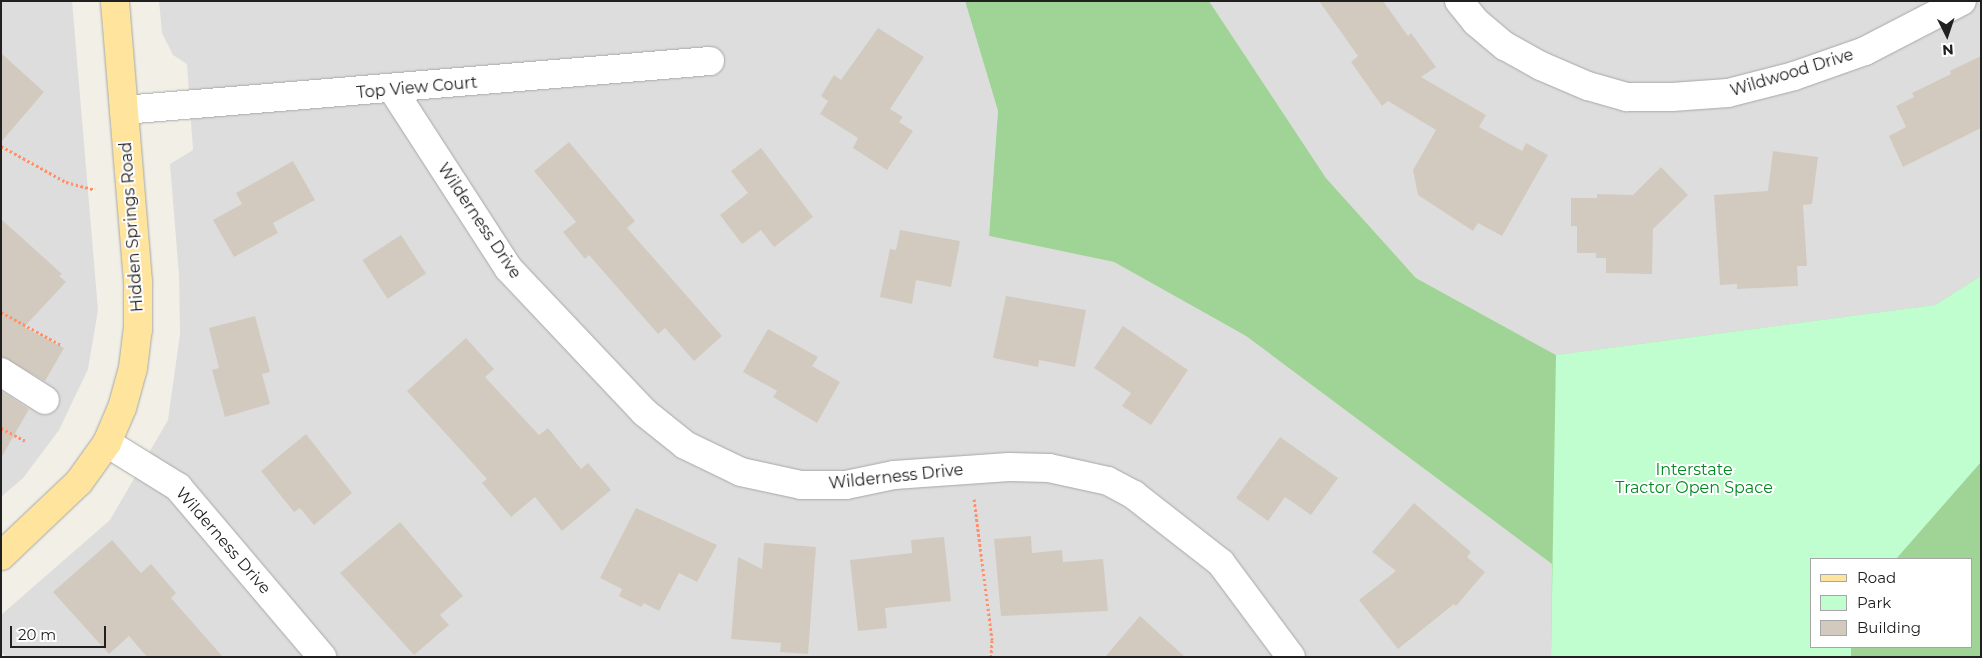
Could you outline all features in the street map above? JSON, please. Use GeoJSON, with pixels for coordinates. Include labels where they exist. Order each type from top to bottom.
{"type":"FeatureCollection","features":[{"type":"Feature","properties":{"kind":"main road","name":"Hidden Springs Road"},"geometry":{"type":"LineString","coordinates":[[1,556],[79,482],[108,443],[122,408],[138,330],[138,282],[115,1]]}},
{"type":"Feature","properties":{"kind":"street","name":"Wildwood Drive"},"geometry":{"type":"LineString","coordinates":[[1459,1],[1476,22],[1505,46],[1541,66],[1588,86],[1627,97],[1672,98],[1728,93],[1794,76],[1865,51],[1962,1]]}},
{"type":"Feature","properties":{"kind":"street","name":"Top View Court"},"geometry":{"type":"LineString","coordinates":[[124,110],[393,90],[710,61]]}},
{"type":"Feature","properties":{"kind":"street","name":"Wilderness Drive"},"geometry":{"type":"LineString","coordinates":[[393,90],[508,268],[644,412],[685,445],[741,472],[801,484],[846,485],[894,475],[1010,467],[1049,468],[1108,481],[1134,495],[1221,563],[1291,657]]}},
{"type":"Feature","properties":{"kind":"street"},"geometry":{"type":"LineString","coordinates":[[1,372],[45,400]]}},
{"type":"Feature","properties":{"kind":"street","name":"Wilderness Drive"},"geometry":{"type":"LineString","coordinates":[[108,443],[178,487],[322,657]]}},
{"type":"Feature","properties":{"kind":"path"},"geometry":{"type":"LineString","coordinates":[[1,146],[66,182],[95,190]]}},
{"type":"Feature","properties":{"kind":"path"},"geometry":{"type":"LineString","coordinates":[[1,312],[61,345]]}},
{"type":"Feature","properties":{"kind":"path"},"geometry":{"type":"LineString","coordinates":[[1,428],[26,441]]}},
{"type":"Feature","properties":{"kind":"path"},"geometry":{"type":"LineString","coordinates":[[973,497],[992,640],[991,657]]}},
{"type":"Feature","properties":{"kind":"shaded area"},"geometry":{"type":"Polygon","coordinates":[[[1,1],[72,1],[98,310],[88,369],[59,430],[23,478],[1,497],[1,1]]]}},
{"type":"Feature","properties":{"kind":"shaded area"},"geometry":{"type":"Polygon","coordinates":[[[159,1],[965,1],[998,111],[989,236],[1114,262],[1246,336],[1552,564],[1551,657],[6,657],[1,651],[1,615],[110,520],[168,420],[180,334],[179,275],[170,164],[193,150],[187,64],[173,55],[162,33],[159,1]]]}},
{"type":"Feature","properties":{"kind":"shaded area"},"geometry":{"type":"Polygon","coordinates":[[[1209,1],[1981,1],[1981,276],[1935,305],[1556,355],[1416,278],[1326,178],[1209,1]]]}},
{"type":"Feature","properties":{"kind":"green space"},"geometry":{"type":"Polygon","coordinates":[[[965,1],[1209,1],[1326,178],[1416,278],[1556,355],[1935,305],[1981,276],[1981,657],[1551,657],[1552,564],[1246,336],[1114,262],[989,236],[998,111],[965,1]]]}},
{"type":"Feature","properties":{"kind":"green space","name":"Interstate Tractor Open Space"},"geometry":{"type":"Polygon","coordinates":[[[1981,276],[1981,462],[1897,558],[1810,558],[1810,648],[1851,648],[1851,657],[1551,657],[1556,355],[1935,305],[1981,276]]]}},
{"type":"Feature","properties":{"kind":"building"},"geometry":{"type":"Polygon","coordinates":[[[1319,1],[1383,1],[1408,36],[1411,33],[1436,67],[1421,77],[1486,115],[1479,127],[1522,151],[1526,143],[1548,155],[1502,236],[1478,223],[1473,231],[1418,195],[1413,170],[1436,130],[1388,101],[1382,106],[1351,62],[1358,56],[1319,1]]]}},
{"type":"Feature","properties":{"kind":"building"},"geometry":{"type":"Polygon","coordinates":[[[878,28],[924,57],[890,109],[903,117],[899,122],[913,131],[887,170],[853,148],[858,138],[820,114],[828,101],[821,96],[834,75],[841,80],[878,28]]]}},
{"type":"Feature","properties":{"kind":"building"},"geometry":{"type":"Polygon","coordinates":[[[1,53],[44,92],[1,142],[1,53]]]}},
{"type":"Feature","properties":{"kind":"building"},"geometry":{"type":"Polygon","coordinates":[[[1981,56],[1981,128],[1903,167],[1889,136],[1906,127],[1896,106],[1914,97],[1912,93],[1951,74],[1950,71],[1981,56]]]}},
{"type":"Feature","properties":{"kind":"building"},"geometry":{"type":"Polygon","coordinates":[[[569,142],[635,221],[627,228],[722,336],[694,361],[665,328],[658,334],[589,255],[585,259],[563,232],[576,222],[534,171],[569,142]]]}},
{"type":"Feature","properties":{"kind":"building"},"geometry":{"type":"Polygon","coordinates":[[[761,148],[813,217],[774,247],[761,230],[742,244],[720,215],[748,193],[731,171],[761,148]]]}},
{"type":"Feature","properties":{"kind":"building"},"geometry":{"type":"Polygon","coordinates":[[[1773,151],[1818,157],[1812,204],[1803,205],[1807,266],[1797,266],[1798,286],[1737,289],[1737,284],[1720,285],[1714,195],[1768,191],[1773,151]]]}},
{"type":"Feature","properties":{"kind":"building"},"geometry":{"type":"Polygon","coordinates":[[[293,161],[315,200],[273,223],[278,233],[234,257],[213,220],[242,204],[236,193],[293,161]]]}},
{"type":"Feature","properties":{"kind":"building"},"geometry":{"type":"Polygon","coordinates":[[[1661,167],[1688,195],[1653,229],[1652,274],[1606,273],[1606,258],[1596,258],[1596,253],[1577,253],[1577,226],[1571,226],[1571,198],[1597,198],[1597,194],[1633,195],[1661,167]]]}},
{"type":"Feature","properties":{"kind":"building"},"geometry":{"type":"Polygon","coordinates":[[[1,219],[62,274],[59,276],[66,282],[24,327],[64,348],[45,381],[1,356],[1,219]]]}},
{"type":"Feature","properties":{"kind":"building"},"geometry":{"type":"Polygon","coordinates":[[[900,230],[960,241],[951,287],[916,280],[912,304],[880,297],[890,249],[896,250],[900,230]]]}},
{"type":"Feature","properties":{"kind":"building"},"geometry":{"type":"Polygon","coordinates":[[[401,235],[426,274],[387,299],[362,260],[401,235]]]}},
{"type":"Feature","properties":{"kind":"building"},"geometry":{"type":"Polygon","coordinates":[[[1006,296],[1086,310],[1075,367],[1039,360],[1038,367],[993,358],[1006,296]]]}},
{"type":"Feature","properties":{"kind":"building"},"geometry":{"type":"Polygon","coordinates":[[[255,316],[270,372],[262,374],[270,404],[225,417],[212,370],[219,368],[209,328],[255,316]]]}},
{"type":"Feature","properties":{"kind":"building"},"geometry":{"type":"Polygon","coordinates":[[[1123,326],[1188,370],[1151,425],[1122,406],[1131,393],[1094,368],[1123,326]]]}},
{"type":"Feature","properties":{"kind":"building"},"geometry":{"type":"Polygon","coordinates":[[[768,329],[818,357],[812,366],[840,382],[817,423],[773,397],[777,391],[743,372],[768,329]]]}},
{"type":"Feature","properties":{"kind":"building"},"geometry":{"type":"Polygon","coordinates":[[[466,338],[494,369],[485,377],[539,435],[548,428],[581,469],[588,463],[611,490],[562,531],[535,497],[511,517],[482,483],[487,479],[407,391],[466,338]]]}},
{"type":"Feature","properties":{"kind":"building"},"geometry":{"type":"Polygon","coordinates":[[[1,391],[29,409],[1,458],[1,391]]]}},
{"type":"Feature","properties":{"kind":"building"},"geometry":{"type":"Polygon","coordinates":[[[306,434],[352,493],[314,525],[300,508],[294,512],[261,471],[306,434]]]}},
{"type":"Feature","properties":{"kind":"building"},"geometry":{"type":"Polygon","coordinates":[[[1280,437],[1338,478],[1311,515],[1285,497],[1268,521],[1236,498],[1280,437]]]}},
{"type":"Feature","properties":{"kind":"building"},"geometry":{"type":"Polygon","coordinates":[[[1414,503],[1471,552],[1467,557],[1485,572],[1456,606],[1454,604],[1398,649],[1359,600],[1396,571],[1372,552],[1414,503]]]}},
{"type":"Feature","properties":{"kind":"building"},"geometry":{"type":"Polygon","coordinates":[[[636,508],[717,545],[697,582],[679,573],[659,611],[644,603],[641,607],[619,596],[622,589],[600,578],[636,508]]]}},
{"type":"Feature","properties":{"kind":"building"},"geometry":{"type":"Polygon","coordinates":[[[400,522],[463,596],[440,615],[449,625],[414,655],[340,573],[400,522]]]}},
{"type":"Feature","properties":{"kind":"building"},"geometry":{"type":"Polygon","coordinates":[[[1031,536],[1032,553],[1062,550],[1063,562],[1103,559],[1108,611],[1001,616],[994,539],[1031,536]]]}},
{"type":"Feature","properties":{"kind":"building"},"geometry":{"type":"Polygon","coordinates":[[[944,537],[951,601],[885,608],[887,628],[858,631],[850,560],[912,553],[911,540],[944,537]]]}},
{"type":"Feature","properties":{"kind":"building"},"geometry":{"type":"Polygon","coordinates":[[[112,540],[141,573],[151,564],[176,593],[171,598],[223,657],[147,657],[129,636],[109,654],[53,592],[112,540]]]}},
{"type":"Feature","properties":{"kind":"building"},"geometry":{"type":"Polygon","coordinates":[[[764,543],[816,547],[808,654],[780,652],[781,643],[731,639],[738,557],[762,569],[764,543]]]}},
{"type":"Feature","properties":{"kind":"building"},"geometry":{"type":"Polygon","coordinates":[[[1140,616],[1185,657],[1105,657],[1140,616]]]}}]}
